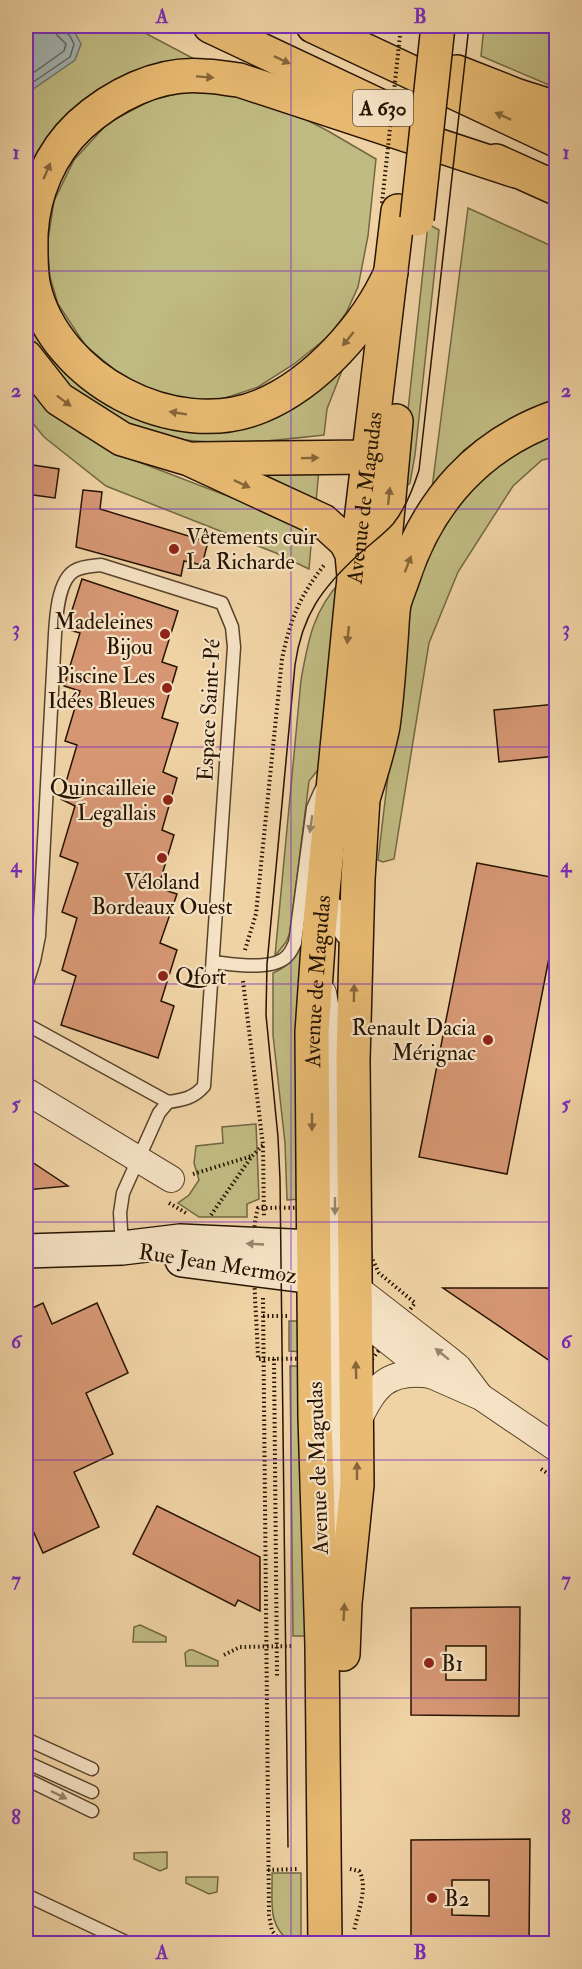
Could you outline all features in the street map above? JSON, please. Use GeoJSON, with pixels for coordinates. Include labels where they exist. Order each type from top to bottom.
{"type":"FeatureCollection","features":[{"type":"Feature","properties":{"kind":"main road","name":"A 630"},"geometry":{"type":"LineString","coordinates":[[210,26],[556,188]]}},
{"type":"Feature","properties":{"kind":"main road","name":"A 630"},"geometry":{"type":"LineString","coordinates":[[313,26],[556,140]]}},
{"type":"Feature","properties":{"kind":"main road"},"geometry":{"type":"LineString","coordinates":[[335,26],[518,96],[556,108]]}},
{"type":"Feature","properties":{"kind":"main road","name":"Avenue de Magudas"},"geometry":{"type":"LineString","coordinates":[[343,1944],[345,1869],[343,1644],[357,1485],[357,1424],[328,1288],[312,1042],[316,960],[354,577],[399,211],[418,26]]}},
{"type":"Feature","properties":{"kind":"main road","name":"Avenue de Magudas"},"geometry":{"type":"LineString","coordinates":[[325,1944],[322,1645],[315,1418],[328,1288],[354,1241],[355,942],[361,805],[395,428],[399,211],[438,26]]}},
{"type":"Feature","properties":{"kind":"main road"},"geometry":{"type":"LineString","coordinates":[[391,272],[370,312],[338,351],[313,373],[261,406],[234,413],[199,417],[160,410],[122,394],[92,375],[63,345],[47,320],[34,288],[31,253],[32,215],[53,157],[72,132],[97,110],[120,96],[148,84],[174,77],[201,75],[239,80],[516,171]]}},
{"type":"Feature","properties":{"kind":"main road"},"geometry":{"type":"LineString","coordinates":[[26,357],[59,399],[122,439],[189,459],[323,521],[346,542],[352,554],[354,577]]}},
{"type":"Feature","properties":{"kind":"main road"},"geometry":{"type":"LineString","coordinates":[[361,805],[383,726],[394,604],[407,565],[422,531],[439,503],[472,466],[504,442],[536,424],[556,417]]}},
{"type":"Feature","properties":{"kind":"main road"},"geometry":{"type":"LineString","coordinates":[[189,459],[368,458],[384,451],[390,444],[395,428]]}},
{"type":"Feature","properties":{"kind":"main road","name":"Rue Jean Mermoz"},"geometry":{"type":"LineString","coordinates":[[26,1251],[122,1248],[189,1241],[328,1288]]}},
{"type":"Feature","properties":{"kind":"main road","name":"Rue Jean Mermoz"},"geometry":{"type":"LineString","coordinates":[[122,1248],[328,1288]]}},
{"type":"Feature","properties":{"kind":"main road"},"geometry":{"type":"LineString","coordinates":[[328,1288],[336,1489],[341,1520],[350,1550]]}},
{"type":"Feature","properties":{"kind":"street"},"geometry":{"type":"LineString","coordinates":[[26,1090],[171,1179]]}},
{"type":"Feature","properties":{"kind":"street"},"geometry":{"type":"LineString","coordinates":[[328,1288],[431,1375]]}},
{"type":"Feature","properties":{"kind":"street"},"geometry":{"type":"LineString","coordinates":[[328,1288],[447,1358],[458,1367],[481,1397]]}},
{"type":"Feature","properties":{"kind":"street"},"geometry":{"type":"LineString","coordinates":[[357,1424],[366,1402],[376,1389],[403,1373],[415,1372],[431,1375],[481,1397],[556,1448]]}},
{"type":"Feature","properties":{"kind":"lane","name":"Espace Saint-Pé"},"geometry":{"type":"LineString","coordinates":[[26,986],[39,936],[57,606],[63,587],[72,572],[87,566],[101,565],[222,603],[232,627],[234,647],[204,1086],[196,1095],[168,1102]]}},
{"type":"Feature","properties":{"kind":"lane"},"geometry":{"type":"LineString","coordinates":[[213,962],[254,966],[276,963],[287,957],[295,943],[313,808],[320,792],[334,772]]}},
{"type":"Feature","properties":{"kind":"lane"},"geometry":{"type":"LineString","coordinates":[[334,772],[340,807],[339,856]]}},
{"type":"Feature","properties":{"kind":"lane"},"geometry":{"type":"LineString","coordinates":[[338,888],[337,920],[341,934],[345,940],[355,942]]}},
{"type":"Feature","properties":{"kind":"lane"},"geometry":{"type":"LineString","coordinates":[[26,1024],[168,1102],[159,1113],[123,1193],[120,1213],[122,1248]]}},
{"type":"Feature","properties":{"kind":"lane"},"geometry":{"type":"LineString","coordinates":[[26,1739],[92,1769]]}},
{"type":"Feature","properties":{"kind":"lane"},"geometry":{"type":"LineString","coordinates":[[26,1762],[92,1792]]}},
{"type":"Feature","properties":{"kind":"lane"},"geometry":{"type":"LineString","coordinates":[[26,1779],[92,1811]]}},
{"type":"Feature","properties":{"kind":"lane"},"geometry":{"type":"LineString","coordinates":[[26,1895],[130,1944]]}},
{"type":"Feature","properties":{"kind":"path"},"geometry":{"type":"LineString","coordinates":[[399,211],[400,26]]}},
{"type":"Feature","properties":{"kind":"path"},"geometry":{"type":"LineString","coordinates":[[189,1241],[252,1156],[263,1145],[243,964],[248,937],[256,914],[282,659],[287,633],[295,610],[309,583],[327,561],[332,550],[334,530]]}},
{"type":"Feature","properties":{"kind":"path"},"geometry":{"type":"LineString","coordinates":[[171,1179],[202,1173],[252,1156]]}},
{"type":"Feature","properties":{"kind":"path"},"geometry":{"type":"LineString","coordinates":[[263,1316],[328,1288]]}},
{"type":"Feature","properties":{"kind":"path"},"geometry":{"type":"LineString","coordinates":[[263,1299],[268,1646],[268,1870],[270,1924],[272,1931],[283,1944]]}},
{"type":"Feature","properties":{"kind":"path"},"geometry":{"type":"LineString","coordinates":[[274,1359],[277,1676]]}},
{"type":"Feature","properties":{"kind":"path"},"geometry":{"type":"LineString","coordinates":[[224,1655],[240,1647],[322,1645]]}},
{"type":"Feature","properties":{"kind":"path"},"geometry":{"type":"LineString","coordinates":[[556,1806],[556,1944]]}},
{"type":"Feature","properties":{"kind":"shaded area"},"geometry":{"type":"Polygon","coordinates":[[[26,26],[132,26],[200,62],[40,157],[28,174],[26,184],[26,26]]]}},
{"type":"Feature","properties":{"kind":"shaded area"},"geometry":{"type":"Polygon","coordinates":[[[484,26],[556,26],[556,88],[481,56],[484,26]]]}},
{"type":"Feature","properties":{"kind":"shaded area"},"geometry":{"type":"Polygon","coordinates":[[[192,90],[240,93],[286,109],[376,159],[368,236],[358,287],[346,313],[329,336],[294,364],[258,387],[219,400],[166,397],[123,377],[85,345],[58,304],[50,277],[47,247],[54,201],[74,160],[108,123],[151,100],[192,90]]]}},
{"type":"Feature","properties":{"kind":"shaded area"},"geometry":{"type":"Polygon","coordinates":[[[468,208],[556,248],[556,403],[500,425],[464,450],[432,488],[468,208]]]}},
{"type":"Feature","properties":{"kind":"shaded area"},"geometry":{"type":"Polygon","coordinates":[[[428,224],[439,230],[415,455],[410,483],[399,494],[428,224]]]}},
{"type":"Feature","properties":{"kind":"shaded area"},"geometry":{"type":"Polygon","coordinates":[[[26,293],[40,327],[184,426],[350,350],[327,409],[324,435],[253,442],[186,440],[154,434],[123,422],[93,405],[64,381],[36,349],[26,330],[26,293]]]}},
{"type":"Feature","properties":{"kind":"shaded area"},"geometry":{"type":"Polygon","coordinates":[[[26,382],[35,395],[80,433],[131,459],[290,520],[312,534],[309,569],[276,553],[106,486],[44,437],[26,415],[26,382]]]}},
{"type":"Feature","properties":{"kind":"shaded area"},"geometry":{"type":"Polygon","coordinates":[[[556,434],[556,457],[542,460],[513,486],[458,572],[429,643],[394,859],[383,862],[378,860],[404,642],[413,588],[435,541],[468,492],[513,452],[556,434]]]}},
{"type":"Feature","properties":{"kind":"shaded area"},"geometry":{"type":"Polygon","coordinates":[[[235,466],[319,469],[316,502],[235,466]]]}},
{"type":"Feature","properties":{"kind":"shaded area"},"geometry":{"type":"Polygon","coordinates":[[[341,581],[321,766],[309,781],[290,933],[275,956],[301,680],[313,627],[324,604],[341,581]]]}},
{"type":"Feature","properties":{"kind":"shaded area"},"geometry":{"type":"Polygon","coordinates":[[[305,902],[302,1199],[287,1200],[285,1143],[273,1035],[273,973],[291,961],[297,953],[302,934],[305,902]]]}},
{"type":"Feature","properties":{"kind":"shaded area"},"geometry":{"type":"Polygon","coordinates":[[[256,1124],[259,1199],[247,1204],[247,1217],[199,1217],[178,1203],[189,1195],[199,1180],[194,1163],[196,1146],[223,1143],[222,1127],[256,1124]]]}},
{"type":"Feature","properties":{"kind":"shaded area"},"geometry":{"type":"Polygon","coordinates":[[[289,1321],[303,1321],[303,1352],[289,1351],[289,1321]]]}},
{"type":"Feature","properties":{"kind":"shaded area"},"geometry":{"type":"Polygon","coordinates":[[[290,1366],[304,1366],[316,1636],[293,1636],[290,1366]]]}},
{"type":"Feature","properties":{"kind":"shaded area"},"geometry":{"type":"Polygon","coordinates":[[[140,1625],[166,1637],[166,1642],[133,1642],[134,1627],[140,1625]]]}},
{"type":"Feature","properties":{"kind":"shaded area"},"geometry":{"type":"Polygon","coordinates":[[[189,1650],[218,1661],[218,1666],[186,1666],[185,1653],[189,1650]]]}},
{"type":"Feature","properties":{"kind":"shaded area"},"geometry":{"type":"Polygon","coordinates":[[[167,1852],[167,1868],[160,1871],[134,1859],[134,1853],[167,1852]]]}},
{"type":"Feature","properties":{"kind":"shaded area"},"geometry":{"type":"Polygon","coordinates":[[[272,1873],[301,1873],[301,1943],[291,1943],[274,1920],[272,1873]]]}},
{"type":"Feature","properties":{"kind":"shaded area"},"geometry":{"type":"Polygon","coordinates":[[[186,1877],[218,1877],[217,1892],[209,1894],[186,1883],[186,1877]]]}},
{"type":"Feature","properties":{"kind":"water"},"geometry":{"type":"Polygon","coordinates":[[[26,26],[64,26],[74,31],[81,44],[75,60],[26,94],[26,26]]]}},
{"type":"Feature","properties":{"kind":"building"},"geometry":{"type":"Polygon","coordinates":[[[26,464],[59,469],[55,498],[26,494],[26,464]]]}},
{"type":"Feature","properties":{"kind":"building"},"geometry":{"type":"Polygon","coordinates":[[[83,490],[102,492],[100,509],[208,542],[202,565],[184,561],[181,576],[76,547],[83,490]]]}},
{"type":"Feature","properties":{"kind":"building"},"geometry":{"type":"Polygon","coordinates":[[[82,579],[178,611],[162,662],[177,667],[162,718],[178,723],[163,772],[177,778],[162,830],[174,835],[158,888],[177,894],[160,943],[177,950],[161,1001],[174,1006],[158,1058],[61,1025],[76,976],[62,970],[77,918],[62,912],[78,863],[60,856],[75,806],[61,799],[77,745],[65,741],[80,691],[64,686],[80,633],[66,629],[82,579]]]}},
{"type":"Feature","properties":{"kind":"building"},"geometry":{"type":"Polygon","coordinates":[[[556,704],[556,756],[499,762],[494,710],[556,704]]]}},
{"type":"Feature","properties":{"kind":"building","name":"Renault Dacia Mérignac"},"geometry":{"type":"Polygon","coordinates":[[[477,863],[556,878],[556,922],[507,1174],[419,1157],[477,863]]]}},
{"type":"Feature","properties":{"kind":"building"},"geometry":{"type":"Polygon","coordinates":[[[26,1158],[68,1186],[26,1190],[26,1158]]]}},
{"type":"Feature","properties":{"kind":"building"},"geometry":{"type":"Polygon","coordinates":[[[443,1288],[556,1288],[556,1365],[443,1288]]]}},
{"type":"Feature","properties":{"kind":"building"},"geometry":{"type":"Polygon","coordinates":[[[43,1303],[52,1324],[97,1303],[128,1373],[86,1393],[113,1454],[74,1472],[99,1527],[43,1553],[26,1515],[26,1311],[43,1303]]]}},
{"type":"Feature","properties":{"kind":"building"},"geometry":{"type":"Polygon","coordinates":[[[157,1506],[260,1557],[260,1611],[238,1600],[235,1606],[133,1554],[157,1506]]]}},
{"type":"Feature","properties":{"kind":"building","name":"B1"},"geometry":{"type":"Polygon","coordinates":[[[520,1607],[519,1716],[411,1715],[411,1608],[520,1607]],[[446,1646],[446,1680],[486,1680],[486,1646],[446,1646]]]}},
{"type":"Feature","properties":{"kind":"building","name":"B2"},"geometry":{"type":"Polygon","coordinates":[[[530,1839],[529,1944],[411,1944],[411,1840],[530,1839]],[[452,1880],[452,1915],[489,1916],[489,1880],[452,1880]]]}},
{"type":"Feature","properties":{"kind":"tram line"},"geometry":{"type":"LineString","coordinates":[[288,1847],[280,1179],[266,1015],[267,964],[295,665],[303,631],[324,591],[345,567],[393,524],[409,498],[419,470],[469,26]]}},
{"type":"Feature","properties":{"kind":"place","name":"Vêtements cuir La Richarde"},"geometry":{"type":"Point","coordinates":[174,549]}},
{"type":"Feature","properties":{"kind":"place","name":"Madeleines Bijou"},"geometry":{"type":"Point","coordinates":[165,634]}},
{"type":"Feature","properties":{"kind":"place","name":"Piscine Les Idées Bleues"},"geometry":{"type":"Point","coordinates":[167,688]}},
{"type":"Feature","properties":{"kind":"place","name":"Quincailleie Legallais"},"geometry":{"type":"Point","coordinates":[168,800]}},
{"type":"Feature","properties":{"kind":"place","name":"Véloland Bordeaux Ouest"},"geometry":{"type":"Point","coordinates":[162,858]}},
{"type":"Feature","properties":{"kind":"place","name":"Qfort"},"geometry":{"type":"Point","coordinates":[163,976]}},
{"type":"Feature","properties":{"kind":"place","name":"Renault Dacia Mérignac"},"geometry":{"type":"Point","coordinates":[488,1040]}},
{"type":"Feature","properties":{"kind":"place","name":"B1"},"geometry":{"type":"Point","coordinates":[429,1663]}},
{"type":"Feature","properties":{"kind":"place","name":"B2"},"geometry":{"type":"Point","coordinates":[432,1898]}}]}
